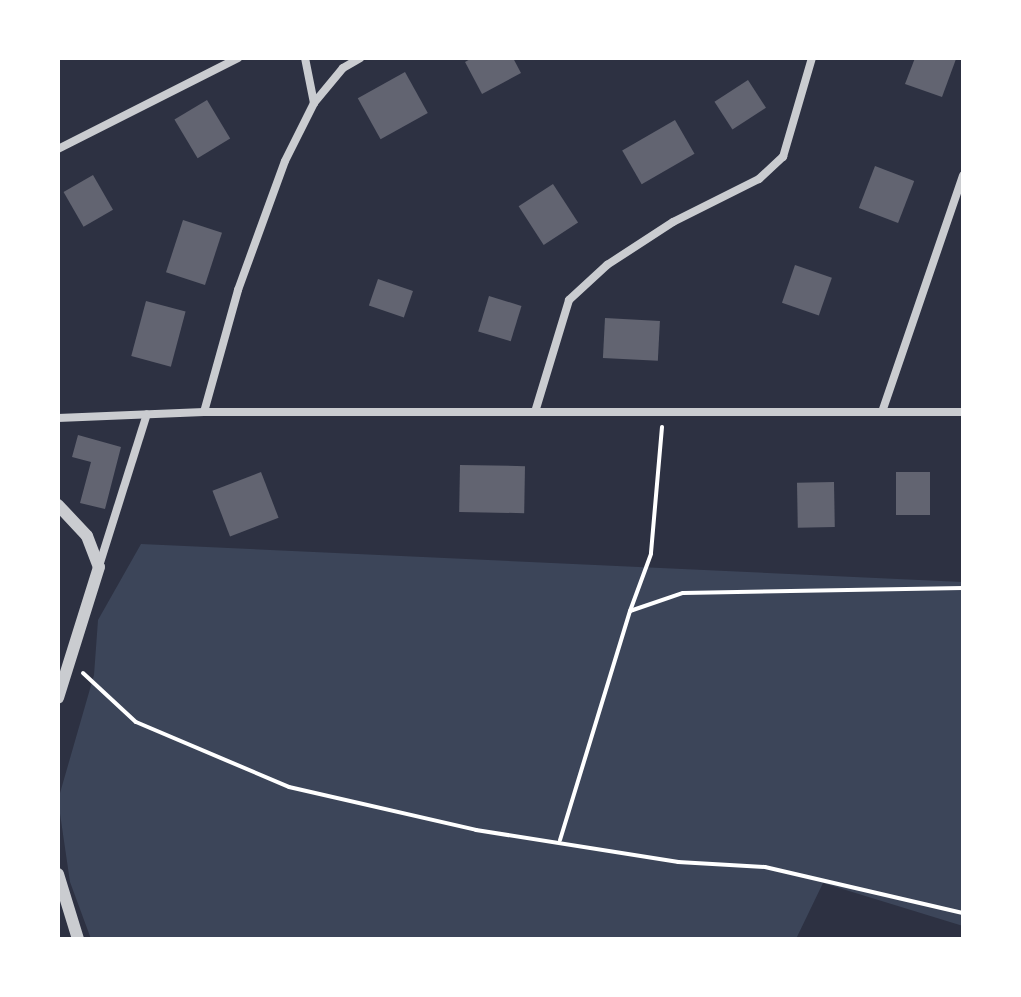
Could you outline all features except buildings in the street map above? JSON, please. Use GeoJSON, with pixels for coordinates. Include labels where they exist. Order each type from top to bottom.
{"type":"FeatureCollection","features":[{"type":"Feature","properties":{"kind":"street"},"geometry":{"type":"LineString","coordinates":[[58,149],[238,58]]}},
{"type":"Feature","properties":{"kind":"street"},"geometry":{"type":"LineString","coordinates":[[305,58],[314,103]]}},
{"type":"Feature","properties":{"kind":"street"},"geometry":{"type":"LineString","coordinates":[[204,412],[238,290],[285,161],[314,103],[343,68],[360,58]]}},
{"type":"Feature","properties":{"kind":"street"},"geometry":{"type":"LineString","coordinates":[[535,412],[569,300],[607,265],[673,222],[759,179],[783,157],[812,58]]}},
{"type":"Feature","properties":{"kind":"street"},"geometry":{"type":"LineString","coordinates":[[882,412],[963,175]]}},
{"type":"Feature","properties":{"kind":"street"},"geometry":{"type":"LineString","coordinates":[[58,418],[204,412],[963,412]]}},
{"type":"Feature","properties":{"kind":"street"},"geometry":{"type":"LineString","coordinates":[[58,698],[147,414]]}},
{"type":"Feature","properties":{"kind":"street"},"geometry":{"type":"LineString","coordinates":[[58,505],[87,536],[99,567]]}},
{"type":"Feature","properties":{"kind":"street"},"geometry":{"type":"LineString","coordinates":[[58,874],[78,939]]}},
{"type":"Feature","properties":{"kind":"path"},"geometry":{"type":"LineString","coordinates":[[560,840],[630,611],[651,554],[660,428],[680,413]]}},
{"type":"Feature","properties":{"kind":"path"},"geometry":{"type":"LineString","coordinates":[[630,611],[683,593],[963,588]]}},
{"type":"Feature","properties":{"kind":"path"},"geometry":{"type":"LineString","coordinates":[[68,660],[136,722],[289,787],[476,830],[560,840],[678,862],[765,867],[963,913]]}},
{"type":"Feature","properties":{"kind":"shaded area"},"geometry":{"type":"Polygon","coordinates":[[[141,544],[963,582],[963,926],[823,883],[796,939],[91,939],[70,882],[58,800],[94,675],[98,620],[141,544]]]}}]}
